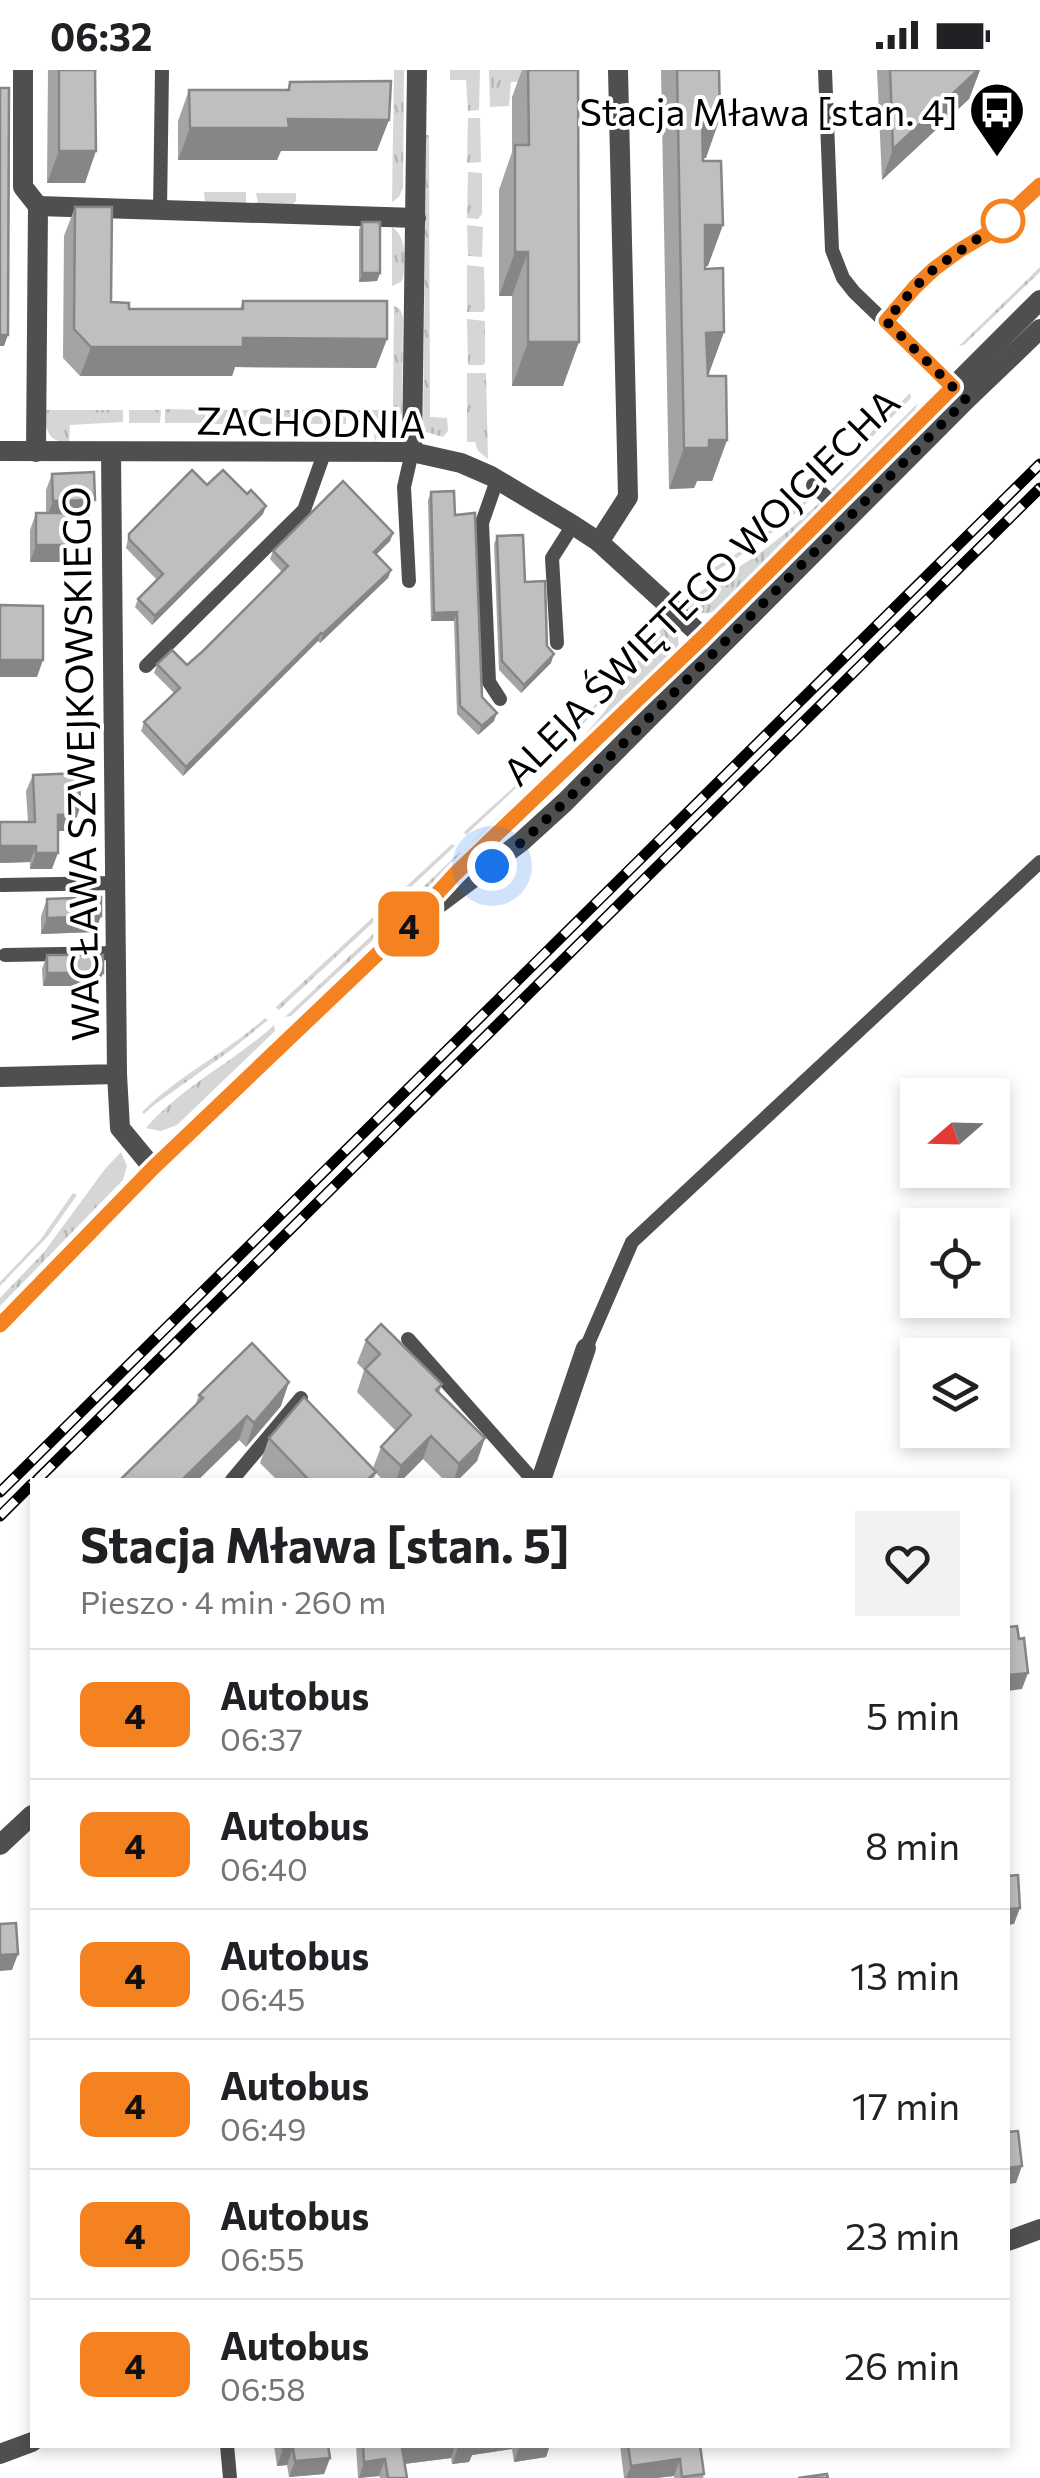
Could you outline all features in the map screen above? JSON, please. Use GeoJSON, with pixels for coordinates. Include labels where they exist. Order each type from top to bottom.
{"type":"FeatureCollection","features":[{"type":"Feature","properties":{"kind":"street"},"geometry":{"type":"LineString","coordinates":[[23,70],[23,187],[38,206],[36,452]]}},
{"type":"Feature","properties":{"kind":"street"},"geometry":{"type":"LineString","coordinates":[[412,452],[417,70]]}},
{"type":"Feature","properties":{"kind":"street"},"geometry":{"type":"LineString","coordinates":[[598,542],[628,498],[618,70]]}},
{"type":"Feature","properties":{"kind":"street"},"geometry":{"type":"LineString","coordinates":[[38,206],[416,218]]}},
{"type":"Feature","properties":{"kind":"street","name":"ALEJA ŚWIĘTEGO WOJCIECHA"},"geometry":{"type":"LineString","coordinates":[[0,1325],[153,1168],[410,923],[522,842],[565,802],[710,644],[959,393],[1040,300]]}},
{"type":"Feature","properties":{"kind":"street","name":"ALEJA ŚWIĘTEGO WOJCIECHA"},"geometry":{"type":"LineString","coordinates":[[959,393],[1040,330]]}},
{"type":"Feature","properties":{"kind":"street","name":"ZACHODNIA"},"geometry":{"type":"LineString","coordinates":[[0,451],[412,452],[460,463],[497,480],[598,542],[710,644]]}},
{"type":"Feature","properties":{"kind":"street","name":"WACŁAWA SZWEJKOWSKIEGO"},"geometry":{"type":"LineString","coordinates":[[110,453],[120,1128],[153,1168]]}},
{"type":"Feature","properties":{"kind":"street","name":"WACŁAWA SZWEJKOWSKIEGO"},"geometry":{"type":"LineString","coordinates":[[0,1077],[118,1074]]}},
{"type":"Feature","properties":{"kind":"street"},"geometry":{"type":"LineString","coordinates":[[538,1478],[586,1348]]}},
{"type":"Feature","properties":{"kind":"street"},"geometry":{"type":"LineString","coordinates":[[0,1846],[30,1817]]}},
{"type":"Feature","properties":{"kind":"street"},"geometry":{"type":"LineString","coordinates":[[1010,2240],[1040,2229]]}},
{"type":"Feature","properties":{"kind":"street"},"geometry":{"type":"LineString","coordinates":[[0,2454],[30,2443]]}},
{"type":"Feature","properties":{"kind":"lane"},"geometry":{"type":"LineString","coordinates":[[160,211],[162,70]]}},
{"type":"Feature","properties":{"kind":"lane"},"geometry":{"type":"LineString","coordinates":[[825,70],[832,250],[847,282],[959,393]]}},
{"type":"Feature","properties":{"kind":"lane"},"geometry":{"type":"LineString","coordinates":[[886,321],[934,269],[987,234],[1040,186]]}},
{"type":"Feature","properties":{"kind":"lane"},"geometry":{"type":"LineString","coordinates":[[146,666],[304,510],[324,452]]}},
{"type":"Feature","properties":{"kind":"lane"},"geometry":{"type":"LineString","coordinates":[[409,582],[404,487],[412,452]]}},
{"type":"Feature","properties":{"kind":"lane"},"geometry":{"type":"LineString","coordinates":[[497,480],[482,523],[489,682],[500,699]]}},
{"type":"Feature","properties":{"kind":"lane"},"geometry":{"type":"LineString","coordinates":[[813,485],[841,511]]}},
{"type":"Feature","properties":{"kind":"lane"},"geometry":{"type":"LineString","coordinates":[[557,642],[552,558],[573,525]]}},
{"type":"Feature","properties":{"kind":"lane"},"geometry":{"type":"LineString","coordinates":[[586,1348],[632,1242],[1040,862]]}},
{"type":"Feature","properties":{"kind":"lane"},"geometry":{"type":"LineString","coordinates":[[2,885],[116,883]]}},
{"type":"Feature","properties":{"kind":"lane"},"geometry":{"type":"LineString","coordinates":[[5,955],[116,952]]}},
{"type":"Feature","properties":{"kind":"lane"},"geometry":{"type":"LineString","coordinates":[[408,1339],[535,1478]]}},
{"type":"Feature","properties":{"kind":"lane"},"geometry":{"type":"LineString","coordinates":[[234,1478],[301,1398]]}},
{"type":"Feature","properties":{"kind":"lane"},"geometry":{"type":"LineString","coordinates":[[226,2448],[230,2478]]}},
{"type":"Feature","properties":{"kind":"green space"},"geometry":{"type":"Polygon","coordinates":[[[394,70],[404,70],[403,187],[392,202],[394,70]]]}},
{"type":"Feature","properties":{"kind":"green space"},"geometry":{"type":"Polygon","coordinates":[[[450,70],[480,70],[479,110],[468,111],[466,80],[450,80],[450,70]]]}},
{"type":"Feature","properties":{"kind":"green space"},"geometry":{"type":"Polygon","coordinates":[[[489,70],[559,70],[536,81],[511,82],[509,106],[490,107],[489,70]]]}},
{"type":"Feature","properties":{"kind":"green space"},"geometry":{"type":"Polygon","coordinates":[[[468,118],[480,118],[481,162],[467,163],[468,118]]]}},
{"type":"Feature","properties":{"kind":"green space"},"geometry":{"type":"Polygon","coordinates":[[[426,135],[430,417],[447,418],[448,431],[443,437],[423,431],[426,135]]]}},
{"type":"Feature","properties":{"kind":"green space"},"geometry":{"type":"Polygon","coordinates":[[[468,172],[482,173],[482,214],[478,219],[467,218],[468,172]]]}},
{"type":"Feature","properties":{"kind":"green space"},"geometry":{"type":"Polygon","coordinates":[[[204,192],[246,192],[246,203],[205,203],[204,192]]]}},
{"type":"Feature","properties":{"kind":"green space"},"geometry":{"type":"Polygon","coordinates":[[[256,193],[296,193],[296,201],[258,203],[256,193]]]}},
{"type":"Feature","properties":{"kind":"green space"},"geometry":{"type":"Polygon","coordinates":[[[467,225],[483,227],[482,257],[468,256],[467,225]]]}},
{"type":"Feature","properties":{"kind":"green space"},"geometry":{"type":"Polygon","coordinates":[[[392,227],[401,237],[405,257],[403,278],[392,286],[392,227]]]}},
{"type":"Feature","properties":{"kind":"green space"},"geometry":{"type":"Polygon","coordinates":[[[467,265],[484,267],[483,312],[467,312],[467,265]]]}},
{"type":"Feature","properties":{"kind":"green space"},"geometry":{"type":"Polygon","coordinates":[[[1040,267],[1040,272],[959,346],[1040,267]]]}},
{"type":"Feature","properties":{"kind":"green space"},"geometry":{"type":"Polygon","coordinates":[[[394,306],[403,317],[402,415],[393,406],[394,306]]]}},
{"type":"Feature","properties":{"kind":"green space"},"geometry":{"type":"Polygon","coordinates":[[[467,319],[485,321],[483,365],[468,365],[467,319]]]}},
{"type":"Feature","properties":{"kind":"green space"},"geometry":{"type":"Polygon","coordinates":[[[467,373],[486,373],[488,459],[478,451],[475,442],[467,442],[467,373]]]}},
{"type":"Feature","properties":{"kind":"green space"},"geometry":{"type":"Polygon","coordinates":[[[910,393],[911,398],[824,485],[821,483],[910,393]]]}},
{"type":"Feature","properties":{"kind":"green space"},"geometry":{"type":"Polygon","coordinates":[[[918,403],[913,414],[836,492],[830,491],[918,403]]]}},
{"type":"Feature","properties":{"kind":"green space"},"geometry":{"type":"Polygon","coordinates":[[[165,409],[206,410],[206,423],[165,423],[165,409]]]}},
{"type":"Feature","properties":{"kind":"green space"},"geometry":{"type":"Polygon","coordinates":[[[45,410],[123,410],[123,422],[70,425],[69,442],[62,442],[49,433],[45,410]]]}},
{"type":"Feature","properties":{"kind":"green space"},"geometry":{"type":"Polygon","coordinates":[[[129,410],[161,410],[160,423],[129,423],[129,410]]]}},
{"type":"Feature","properties":{"kind":"green space"},"geometry":{"type":"Polygon","coordinates":[[[211,410],[255,410],[255,424],[211,424],[211,410]]]}},
{"type":"Feature","properties":{"kind":"green space"},"geometry":{"type":"Polygon","coordinates":[[[260,410],[305,410],[305,424],[260,424],[260,410]]]}},
{"type":"Feature","properties":{"kind":"green space"},"geometry":{"type":"Polygon","coordinates":[[[310,410],[346,410],[346,424],[310,424],[310,410]]]}},
{"type":"Feature","properties":{"kind":"green space"},"geometry":{"type":"Polygon","coordinates":[[[351,410],[385,410],[375,442],[373,425],[351,424],[351,410]]]}},
{"type":"Feature","properties":{"kind":"green space"},"geometry":{"type":"Polygon","coordinates":[[[810,495],[813,497],[799,510],[753,547],[687,588],[684,585],[750,544],[810,495]]]}},
{"type":"Feature","properties":{"kind":"green space"},"geometry":{"type":"Polygon","coordinates":[[[819,503],[820,508],[719,610],[701,613],[684,606],[765,549],[819,503]]]}},
{"type":"Feature","properties":{"kind":"green space"},"geometry":{"type":"Polygon","coordinates":[[[650,621],[653,622],[621,674],[582,726],[466,835],[464,832],[579,724],[650,621]]]}},
{"type":"Feature","properties":{"kind":"green space"},"geometry":{"type":"Polygon","coordinates":[[[668,622],[679,647],[477,842],[472,842],[582,738],[668,622]]]}},
{"type":"Feature","properties":{"kind":"green space"},"geometry":{"type":"Polygon","coordinates":[[[452,844],[455,846],[279,1010],[276,1007],[452,844]]]}},
{"type":"Feature","properties":{"kind":"green space"},"geometry":{"type":"Polygon","coordinates":[[[460,852],[461,858],[291,1016],[285,1017],[460,852]]]}},
{"type":"Feature","properties":{"kind":"green space"},"geometry":{"type":"Polygon","coordinates":[[[265,1018],[268,1020],[231,1050],[142,1112],[171,1087],[265,1018]]]}},
{"type":"Feature","properties":{"kind":"green space"},"geometry":{"type":"Polygon","coordinates":[[[274,1025],[275,1031],[177,1125],[161,1131],[146,1128],[176,1099],[274,1025]]]}},
{"type":"Feature","properties":{"kind":"green space"},"geometry":{"type":"Polygon","coordinates":[[[121,1152],[127,1166],[123,1180],[0,1306],[0,1298],[44,1252],[121,1152]]]}},
{"type":"Feature","properties":{"kind":"green space"},"geometry":{"type":"Polygon","coordinates":[[[73,1193],[77,1195],[48,1236],[0,1286],[41,1239],[73,1193]]]}},
{"type":"Feature","properties":{"kind":"building"},"geometry":{"type":"Polygon","coordinates":[[[59,70],[95,70],[96,151],[59,151],[59,70]]]}},
{"type":"Feature","properties":{"kind":"building"},"geometry":{"type":"Polygon","coordinates":[[[528,70],[578,70],[579,342],[528,342],[528,252],[515,252],[515,145],[529,145],[528,70]]]}},
{"type":"Feature","properties":{"kind":"building"},"geometry":{"type":"Polygon","coordinates":[[[677,70],[719,70],[720,118],[702,118],[703,161],[721,161],[723,225],[705,225],[705,269],[723,268],[724,332],[706,333],[708,376],[726,376],[727,440],[709,440],[709,448],[684,448],[677,70]]]}},
{"type":"Feature","properties":{"kind":"building"},"geometry":{"type":"Polygon","coordinates":[[[890,70],[978,70],[893,149],[890,70]]]}},
{"type":"Feature","properties":{"kind":"building"},"geometry":{"type":"Polygon","coordinates":[[[391,81],[389,120],[288,119],[289,128],[190,128],[189,90],[289,90],[290,82],[391,81]]]}},
{"type":"Feature","properties":{"kind":"building"},"geometry":{"type":"Polygon","coordinates":[[[0,88],[9,88],[8,335],[0,335],[0,88]]]}},
{"type":"Feature","properties":{"kind":"building"},"geometry":{"type":"Polygon","coordinates":[[[75,207],[112,207],[111,302],[129,303],[129,309],[243,309],[243,301],[387,301],[387,339],[243,338],[243,347],[91,347],[74,329],[75,207]]]}},
{"type":"Feature","properties":{"kind":"building"},"geometry":{"type":"Polygon","coordinates":[[[362,222],[380,222],[380,273],[362,273],[362,222]]]}},
{"type":"Feature","properties":{"kind":"building"},"geometry":{"type":"Polygon","coordinates":[[[192,470],[207,485],[223,470],[266,506],[155,616],[138,599],[163,574],[129,539],[129,534],[192,470]]]}},
{"type":"Feature","properties":{"kind":"building"},"geometry":{"type":"Polygon","coordinates":[[[94,472],[95,500],[53,501],[52,474],[94,472]]]}},
{"type":"Feature","properties":{"kind":"building"},"geometry":{"type":"Polygon","coordinates":[[[343,481],[393,533],[374,552],[391,570],[321,633],[186,767],[144,722],[180,688],[157,664],[172,650],[187,665],[203,651],[288,566],[273,551],[343,481]]]}},
{"type":"Feature","properties":{"kind":"building"},"geometry":{"type":"Polygon","coordinates":[[[454,491],[455,515],[475,513],[482,697],[497,713],[482,726],[460,706],[457,612],[434,613],[431,492],[454,491]]]}},
{"type":"Feature","properties":{"kind":"building"},"geometry":{"type":"Polygon","coordinates":[[[36,513],[67,513],[67,545],[36,545],[36,513]]]}},
{"type":"Feature","properties":{"kind":"building"},"geometry":{"type":"Polygon","coordinates":[[[523,535],[525,582],[545,581],[547,646],[554,654],[524,685],[502,661],[497,536],[523,535]]]}},
{"type":"Feature","properties":{"kind":"building"},"geometry":{"type":"Polygon","coordinates":[[[0,605],[43,606],[43,660],[0,660],[0,605]]]}},
{"type":"Feature","properties":{"kind":"building"},"geometry":{"type":"Polygon","coordinates":[[[79,773],[80,808],[74,808],[74,814],[58,815],[58,853],[36,853],[36,846],[0,846],[0,822],[35,822],[33,775],[79,773]]]}},
{"type":"Feature","properties":{"kind":"building"},"geometry":{"type":"Polygon","coordinates":[[[101,897],[101,916],[47,918],[47,899],[101,897]]]}},
{"type":"Feature","properties":{"kind":"building"},"geometry":{"type":"Polygon","coordinates":[[[47,955],[103,955],[103,973],[47,973],[47,955]]]}},
{"type":"Feature","properties":{"kind":"building"},"geometry":{"type":"Polygon","coordinates":[[[381,1324],[442,1384],[436,1390],[485,1438],[459,1464],[431,1436],[401,1466],[381,1447],[411,1415],[365,1369],[380,1354],[366,1340],[381,1324]]]}},
{"type":"Feature","properties":{"kind":"building"},"geometry":{"type":"Polygon","coordinates":[[[252,1343],[289,1382],[254,1423],[247,1416],[184,1478],[122,1478],[203,1398],[199,1395],[252,1343]]]}},
{"type":"Feature","properties":{"kind":"building"},"geometry":{"type":"Polygon","coordinates":[[[304,1397],[376,1472],[369,1478],[307,1478],[269,1438],[304,1397]]]}},
{"type":"Feature","properties":{"kind":"building"},"geometry":{"type":"Polygon","coordinates":[[[1017,1626],[1019,1639],[1024,1638],[1028,1673],[1010,1675],[1010,1627],[1017,1626]]]}},
{"type":"Feature","properties":{"kind":"building"},"geometry":{"type":"Polygon","coordinates":[[[1018,1875],[1020,1908],[1010,1909],[1010,1876],[1018,1875]]]}},
{"type":"Feature","properties":{"kind":"building"},"geometry":{"type":"Polygon","coordinates":[[[16,1923],[18,1954],[0,1955],[0,1924],[16,1923]]]}},
{"type":"Feature","properties":{"kind":"building"},"geometry":{"type":"Polygon","coordinates":[[[1018,2131],[1022,2166],[1010,2168],[1010,2132],[1018,2131]]]}},
{"type":"Feature","properties":{"kind":"building"},"geometry":{"type":"Polygon","coordinates":[[[293,2448],[328,2448],[330,2458],[295,2461],[293,2448]]]}},
{"type":"Feature","properties":{"kind":"building"},"geometry":{"type":"Polygon","coordinates":[[[363,2448],[402,2448],[407,2478],[388,2478],[385,2459],[364,2462],[363,2448]]]}},
{"type":"Feature","properties":{"kind":"building"},"geometry":{"type":"Polygon","coordinates":[[[628,2448],[700,2448],[704,2474],[682,2477],[680,2459],[631,2466],[628,2448]]]}},
{"type":"Feature","properties":{"kind":"railway"},"geometry":{"type":"LineString","coordinates":[[0,1492],[1040,464]]}},
{"type":"Feature","properties":{"kind":"railway"},"geometry":{"type":"LineString","coordinates":[[39,1478],[1040,488]]}},
{"type":"Feature","properties":{"kind":"railway"},"geometry":{"type":"LineString","coordinates":[[0,1516],[30,1486]]}},
{"type":"Feature","properties":{"kind":"bus line","name":"4"},"geometry":{"type":"LineString","coordinates":[[0,1325],[153,1168],[703,637],[953,387],[886,321],[934,269],[987,234],[1040,185]]}},
{"type":"Feature","properties":{"kind":"place","name":"Stacja Mława [stan. 4]"},"geometry":{"type":"Point","coordinates":[997,159]}},
{"type":"Feature","properties":{"kind":"route"},"geometry":{"type":"LineString","coordinates":[[492,866],[565,802],[966,400],[886,321],[934,269],[1003,221]]}}]}
